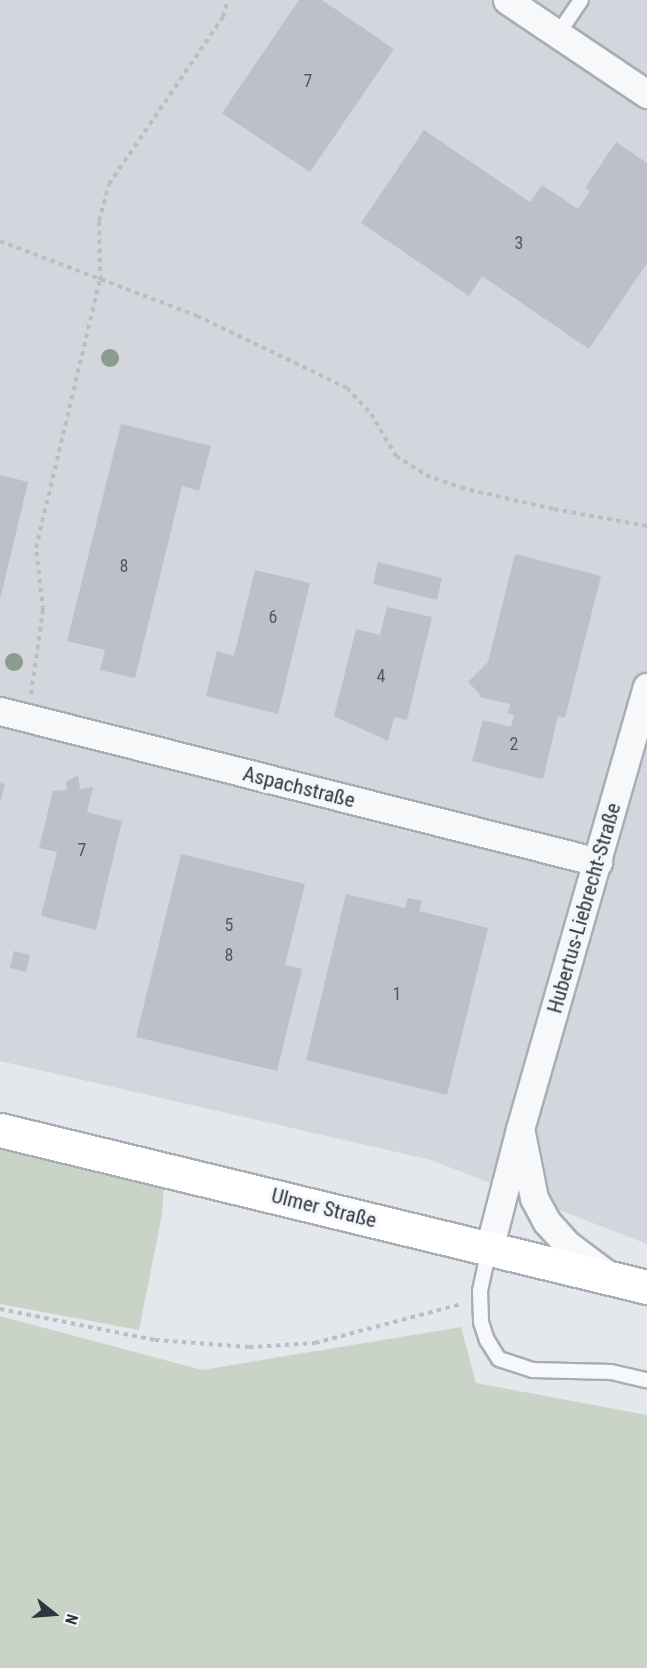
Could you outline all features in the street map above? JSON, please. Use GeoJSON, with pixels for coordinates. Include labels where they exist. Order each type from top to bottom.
{"type":"FeatureCollection","features":[{"type":"Feature","properties":{"kind":"main road","name":"Ulmer Straße"},"geometry":{"type":"LineString","coordinates":[[0,1130],[647,1287]]}},
{"type":"Feature","properties":{"kind":"street"},"geometry":{"type":"LineString","coordinates":[[507,0],[647,94]]}},
{"type":"Feature","properties":{"kind":"street","name":"Hubertus-Liebrecht-Straße"},"geometry":{"type":"LineString","coordinates":[[489,1249],[520,1129],[647,687]]}},
{"type":"Feature","properties":{"kind":"street","name":"Aspachstraße"},"geometry":{"type":"LineString","coordinates":[[0,711],[598,862]]}},
{"type":"Feature","properties":{"kind":"street","name":"Hubertus-Liebrecht-Straße"},"geometry":{"type":"LineString","coordinates":[[520,1129],[534,1198],[547,1222],[568,1245],[614,1279]]}},
{"type":"Feature","properties":{"kind":"lane"},"geometry":{"type":"LineString","coordinates":[[558,34],[580,0]]}},
{"type":"Feature","properties":{"kind":"lane"},"geometry":{"type":"LineString","coordinates":[[489,1249],[480,1303],[481,1322],[487,1340],[499,1359],[532,1370],[611,1372],[647,1380]]}},
{"type":"Feature","properties":{"kind":"path"},"geometry":{"type":"LineString","coordinates":[[28,718],[42,610],[36,548],[100,280],[99,221],[109,184],[223,17],[228,0]]}},
{"type":"Feature","properties":{"kind":"path"},"geometry":{"type":"LineString","coordinates":[[0,241],[197,316],[347,388],[371,414],[396,456],[426,475],[461,488],[554,509],[647,526]]}},
{"type":"Feature","properties":{"kind":"path"},"geometry":{"type":"LineString","coordinates":[[0,1310],[155,1340],[249,1347],[315,1343],[457,1304],[480,1303]]}},
{"type":"Feature","properties":{"kind":"shaded area"},"geometry":{"type":"Polygon","coordinates":[[[0,0],[647,0],[647,1244],[431,1160],[0,1061],[0,0]]]}},
{"type":"Feature","properties":{"kind":"green space"},"geometry":{"type":"Polygon","coordinates":[[[0,1144],[164,1184],[162,1215],[139,1330],[0,1304],[0,1144]]]}},
{"type":"Feature","properties":{"kind":"green space"},"geometry":{"type":"Polygon","coordinates":[[[0,1316],[202,1370],[461,1327],[476,1383],[647,1415],[647,1668],[0,1668],[0,1316]]]}},
{"type":"Feature","properties":{"kind":"building"},"geometry":{"type":"Polygon","coordinates":[[[299,0],[322,0],[394,49],[310,172],[222,113],[299,0]]]}},
{"type":"Feature","properties":{"kind":"building"},"geometry":{"type":"Polygon","coordinates":[[[424,130],[530,202],[542,185],[578,209],[590,191],[585,188],[616,142],[647,163],[647,263],[589,349],[482,276],[469,296],[361,223],[424,130]]]}},
{"type":"Feature","properties":{"kind":"building"},"geometry":{"type":"Polygon","coordinates":[[[121,424],[211,446],[199,491],[182,486],[135,678],[100,670],[105,650],[67,641],[121,424]]]}},
{"type":"Feature","properties":{"kind":"building"},"geometry":{"type":"Polygon","coordinates":[[[0,475],[28,482],[1,596],[0,596],[0,475]]]}},
{"type":"Feature","properties":{"kind":"building"},"geometry":{"type":"Polygon","coordinates":[[[515,554],[601,576],[565,718],[558,716],[543,779],[472,761],[483,720],[511,727],[514,715],[508,713],[510,704],[479,697],[480,694],[468,682],[488,662],[515,554]]]}},
{"type":"Feature","properties":{"kind":"building"},"geometry":{"type":"Polygon","coordinates":[[[378,562],[442,578],[437,600],[373,584],[378,562]]]}},
{"type":"Feature","properties":{"kind":"building"},"geometry":{"type":"Polygon","coordinates":[[[255,570],[310,583],[278,714],[206,696],[217,651],[234,656],[255,570]]]}},
{"type":"Feature","properties":{"kind":"building"},"geometry":{"type":"Polygon","coordinates":[[[387,607],[432,617],[407,720],[394,717],[388,741],[334,716],[356,629],[380,635],[387,607]]]}},
{"type":"Feature","properties":{"kind":"building"},"geometry":{"type":"Polygon","coordinates":[[[78,775],[80,789],[93,787],[87,812],[122,821],[96,930],[41,916],[57,852],[39,848],[53,791],[67,790],[66,782],[78,775]]]}},
{"type":"Feature","properties":{"kind":"building"},"geometry":{"type":"Polygon","coordinates":[[[0,783],[5,784],[1,799],[0,799],[0,783]]]}},
{"type":"Feature","properties":{"kind":"building"},"geometry":{"type":"Polygon","coordinates":[[[181,854],[305,884],[285,965],[302,969],[277,1071],[136,1037],[181,854]]]}},
{"type":"Feature","properties":{"kind":"building"},"geometry":{"type":"Polygon","coordinates":[[[346,894],[405,908],[408,898],[422,901],[419,911],[488,928],[447,1095],[306,1060],[346,894]]]}},
{"type":"Feature","properties":{"kind":"building"},"geometry":{"type":"Polygon","coordinates":[[[14,951],[30,955],[26,972],[10,968],[14,951]]]}}]}
